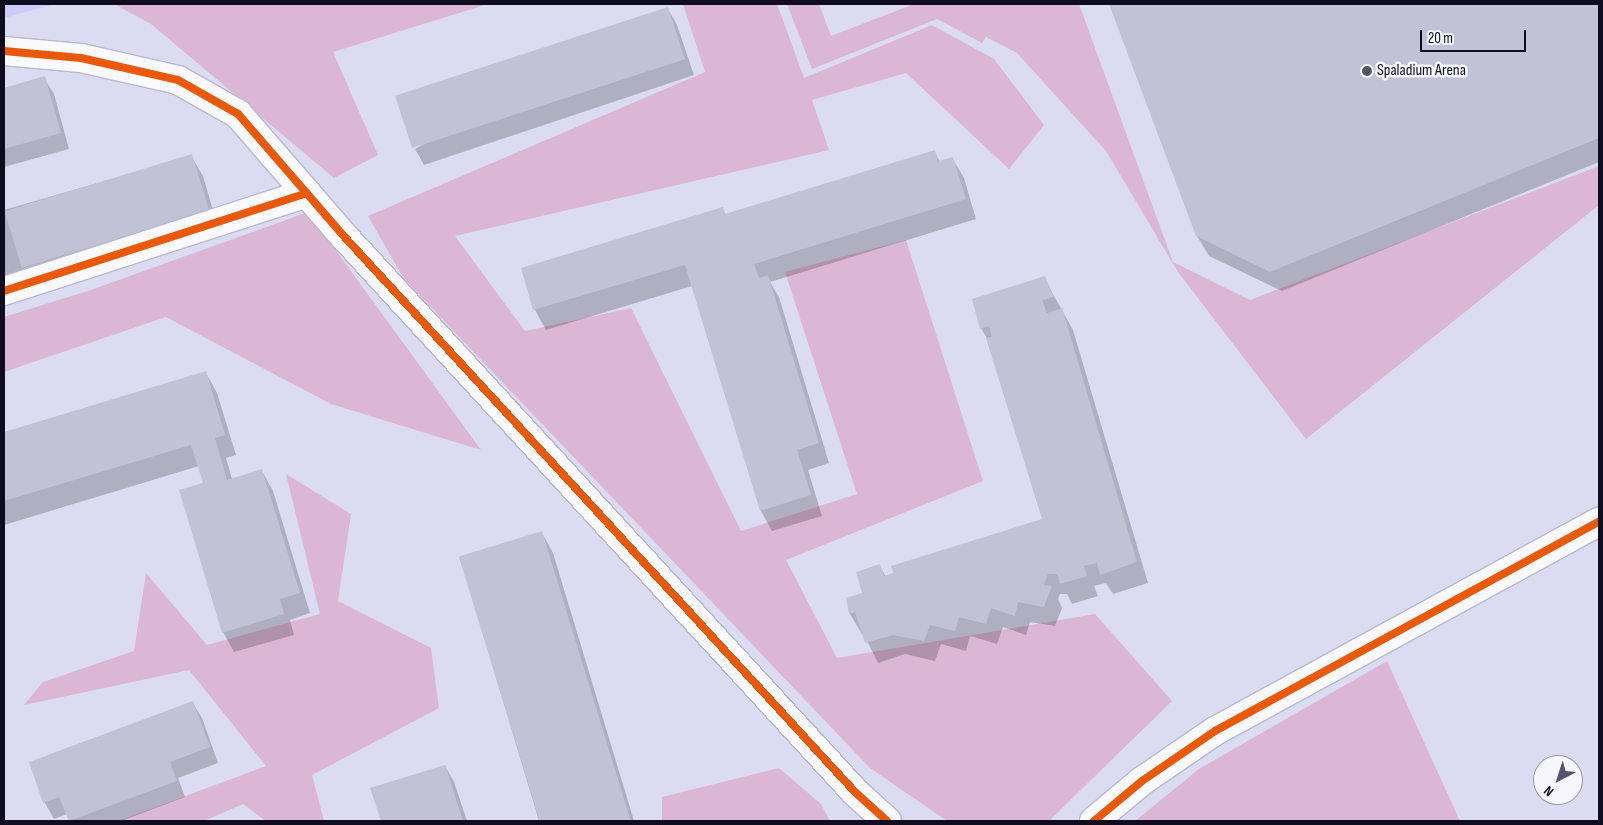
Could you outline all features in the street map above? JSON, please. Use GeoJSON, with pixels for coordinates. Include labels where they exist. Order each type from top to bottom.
{"type":"FeatureCollection","features":[{"type":"Feature","properties":{"kind":"street"},"geometry":{"type":"LineString","coordinates":[[4,52],[82,58],[178,80],[238,114],[307,194],[855,792],[887,821]]}},
{"type":"Feature","properties":{"kind":"street"},"geometry":{"type":"LineString","coordinates":[[4,291],[307,194]]}},
{"type":"Feature","properties":{"kind":"street"},"geometry":{"type":"LineString","coordinates":[[1094,821],[1142,781],[1215,731],[1599,522]]}},
{"type":"Feature","properties":{"kind":"shaded area"},"geometry":{"type":"Polygon","coordinates":[[[4,4],[55,4],[4,18],[4,4]]]}},
{"type":"Feature","properties":{"kind":"shaded area"},"geometry":{"type":"Polygon","coordinates":[[[114,4],[488,4],[333,52],[378,155],[334,178],[151,24],[114,4]]]}},
{"type":"Feature","properties":{"kind":"shaded area"},"geometry":{"type":"Polygon","coordinates":[[[683,4],[777,4],[804,78],[932,25],[994,59],[1044,125],[1009,169],[906,73],[812,100],[829,150],[455,236],[525,331],[631,308],[741,531],[857,494],[785,272],[906,240],[983,481],[786,560],[837,658],[1095,614],[1172,701],[1049,821],[947,821],[870,768],[404,279],[368,216],[705,72],[683,4]]]}},
{"type":"Feature","properties":{"kind":"shaded area"},"geometry":{"type":"Polygon","coordinates":[[[787,4],[819,4],[831,36],[914,4],[1079,4],[1173,262],[1250,300],[1599,166],[1599,205],[1306,439],[1178,272],[1106,151],[1017,53],[986,37],[982,43],[937,19],[812,69],[787,4]]]}},
{"type":"Feature","properties":{"kind":"shaded area"},"geometry":{"type":"Polygon","coordinates":[[[308,212],[481,450],[331,404],[166,317],[4,372],[4,317],[91,290],[308,212]]]}},
{"type":"Feature","properties":{"kind":"shaded area"},"geometry":{"type":"Polygon","coordinates":[[[286,474],[351,514],[338,601],[431,648],[439,708],[312,775],[324,821],[266,821],[243,804],[204,821],[118,821],[266,766],[189,670],[24,705],[43,682],[134,651],[146,573],[207,645],[320,614],[286,474]]]}},
{"type":"Feature","properties":{"kind":"shaded area"},"geometry":{"type":"Polygon","coordinates":[[[1387,661],[1460,821],[1135,821],[1199,769],[1387,661]]]}},
{"type":"Feature","properties":{"kind":"shaded area"},"geometry":{"type":"Polygon","coordinates":[[[779,768],[821,804],[830,821],[662,821],[662,797],[779,768]]]}},
{"type":"Feature","properties":{"kind":"building","name":"Spaladium Arena"},"geometry":{"type":"Polygon","coordinates":[[[1109,4],[1599,4],[1599,138],[1270,272],[1196,236],[1109,4]]]}},
{"type":"Feature","properties":{"kind":"building"},"geometry":{"type":"Polygon","coordinates":[[[668,7],[685,59],[412,148],[395,96],[668,7]]]}},
{"type":"Feature","properties":{"kind":"building"},"geometry":{"type":"Polygon","coordinates":[[[45,76],[61,133],[4,149],[4,88],[45,76]]]}},
{"type":"Feature","properties":{"kind":"building"},"geometry":{"type":"Polygon","coordinates":[[[935,150],[938,161],[953,157],[966,199],[754,264],[759,278],[768,275],[819,443],[797,450],[811,495],[760,511],[685,265],[533,310],[521,268],[723,207],[725,214],[935,150]]]}},
{"type":"Feature","properties":{"kind":"building"},"geometry":{"type":"Polygon","coordinates":[[[192,154],[209,210],[22,268],[5,211],[192,154]]]}},
{"type":"Feature","properties":{"kind":"building"},"geometry":{"type":"Polygon","coordinates":[[[1045,276],[1054,297],[1042,300],[1047,313],[1062,308],[1137,562],[1100,575],[1097,563],[1084,566],[1087,576],[1060,584],[1057,574],[1048,574],[1044,585],[1052,586],[1044,607],[1018,602],[1015,616],[991,608],[986,624],[959,617],[955,631],[930,625],[924,641],[893,635],[865,643],[855,612],[849,614],[846,598],[862,593],[856,572],[880,564],[884,576],[893,573],[891,566],[1042,519],[986,338],[992,337],[989,326],[980,329],[972,299],[1045,276]]]}},
{"type":"Feature","properties":{"kind":"building"},"geometry":{"type":"Polygon","coordinates":[[[206,371],[225,435],[215,438],[227,480],[262,469],[300,593],[280,599],[284,614],[222,633],[179,490],[203,483],[191,445],[4,501],[4,432],[206,371]]]}},
{"type":"Feature","properties":{"kind":"building"},"geometry":{"type":"Polygon","coordinates":[[[542,531],[631,821],[540,821],[459,556],[542,531]]]}},
{"type":"Feature","properties":{"kind":"building"},"geometry":{"type":"Polygon","coordinates":[[[193,701],[210,747],[170,762],[177,781],[69,821],[59,797],[43,803],[29,762],[193,701]]]}},
{"type":"Feature","properties":{"kind":"building"},"geometry":{"type":"Polygon","coordinates":[[[445,765],[463,821],[381,821],[370,788],[445,765]]]}},
{"type":"Feature","properties":{"kind":"cycle path"},"geometry":{"type":"LineString","coordinates":[[4,51],[81,58],[178,80],[238,114],[341,233],[855,792],[887,821]]}},
{"type":"Feature","properties":{"kind":"cycle path"},"geometry":{"type":"LineString","coordinates":[[4,291],[307,193]]}},
{"type":"Feature","properties":{"kind":"cycle path"},"geometry":{"type":"LineString","coordinates":[[1094,821],[1142,781],[1215,731],[1599,522]]}},
{"type":"Feature","properties":{"kind":"place","name":"Spaladium Arena"},"geometry":{"type":"Point","coordinates":[1367,71]}}]}
